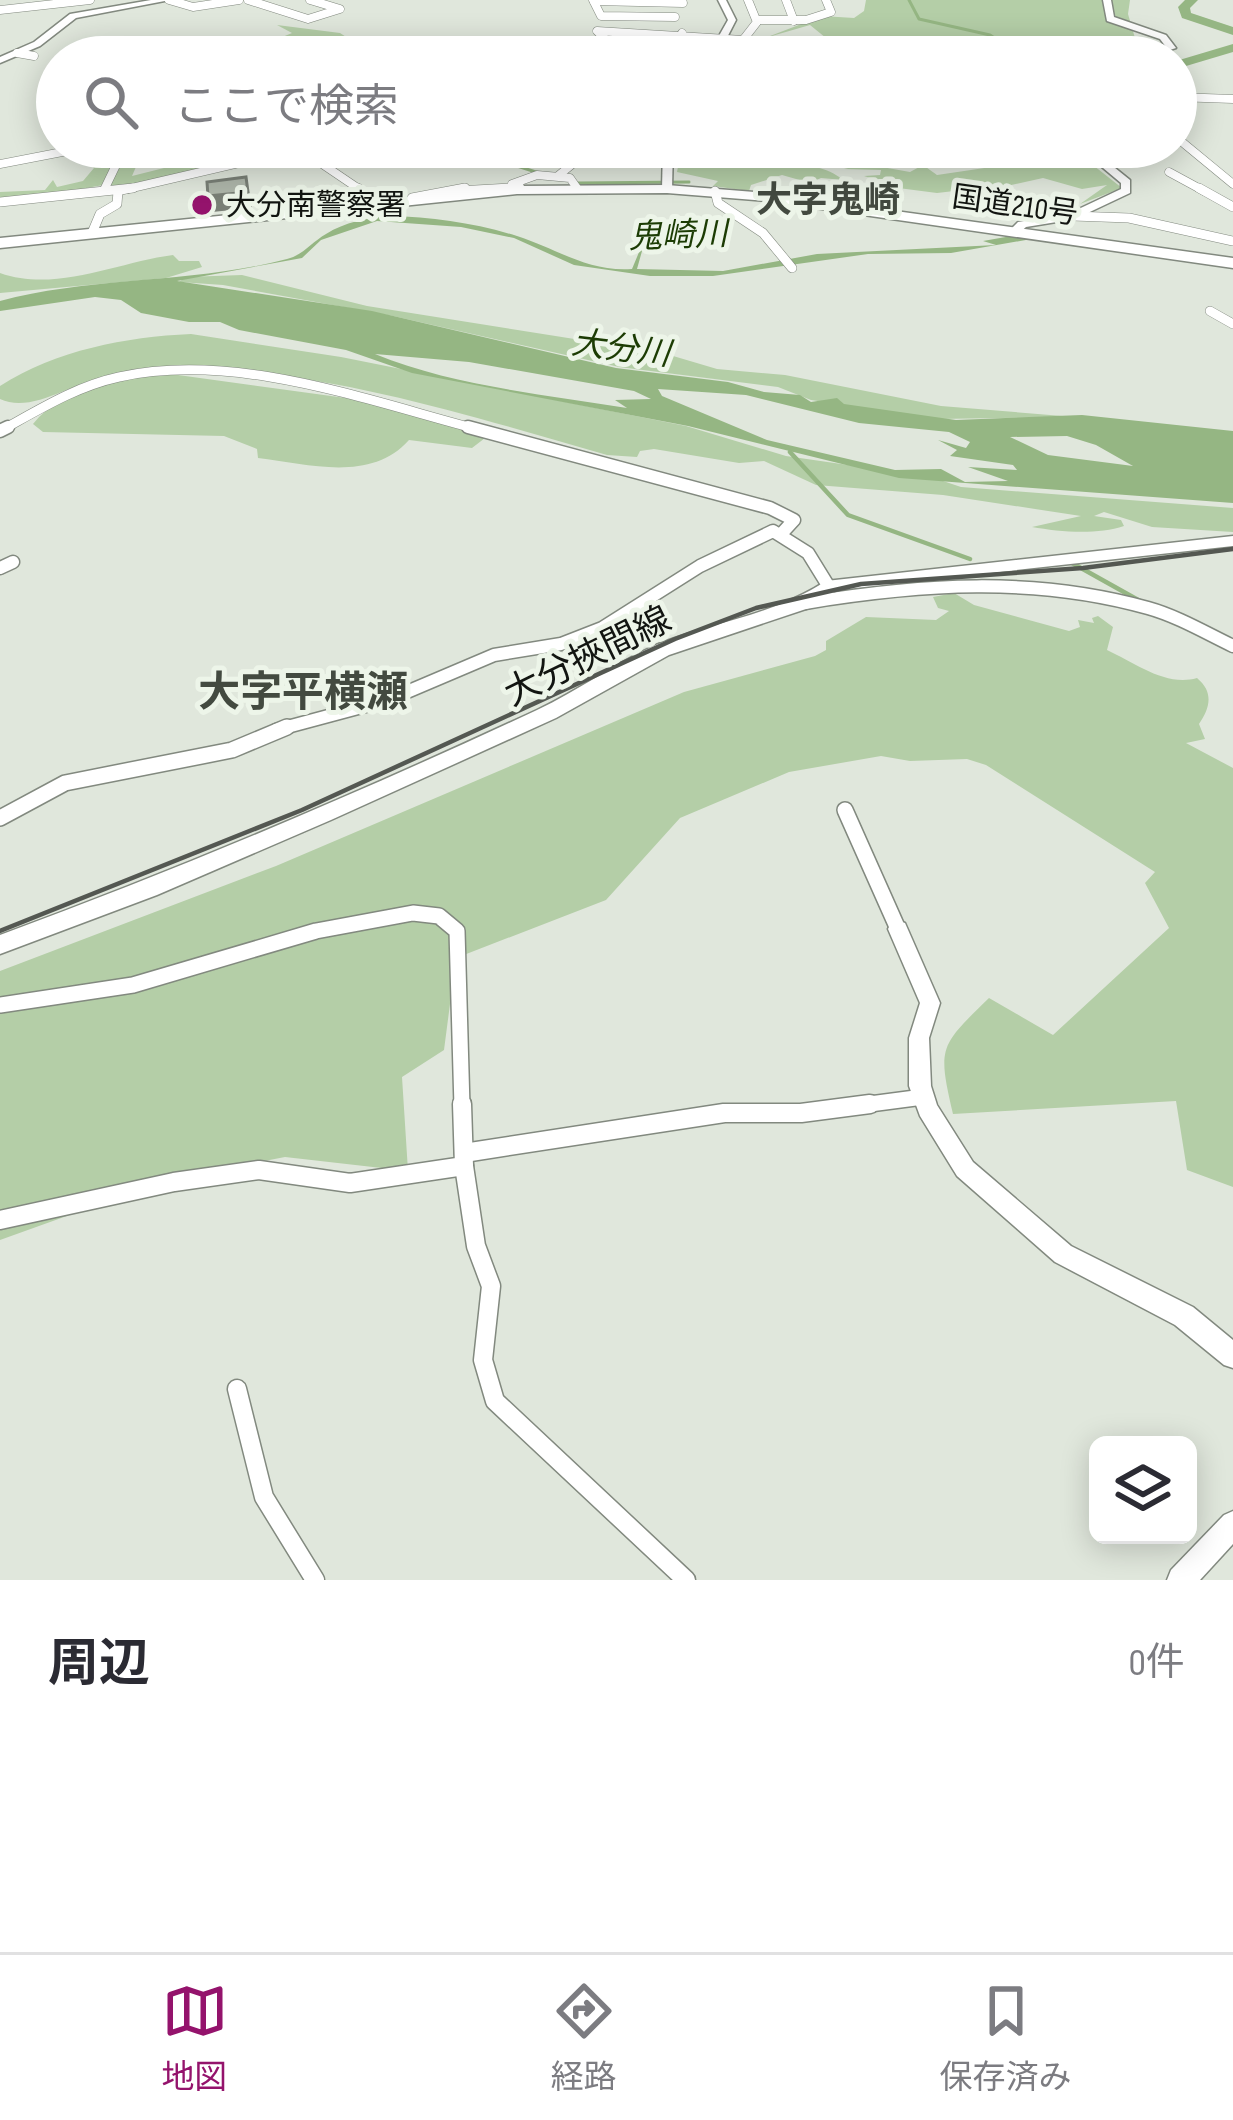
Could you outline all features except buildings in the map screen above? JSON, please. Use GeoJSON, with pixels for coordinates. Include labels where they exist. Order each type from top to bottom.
{"type":"FeatureCollection","features":[{"type":"Feature","properties":{"kind":"highway","name":"国道210号"},"geometry":{"type":"LineString","coordinates":[[0,243],[566,184],[715,191],[1233,262]]}},
{"type":"Feature","properties":{"kind":"main road","name":"大分挾間線"},"geometry":{"type":"LineString","coordinates":[[0,945],[149,889],[549,712],[662,650],[805,603],[829,586],[876,577],[1032,566],[1233,541]]}},
{"type":"Feature","properties":{"kind":"street"},"geometry":{"type":"LineString","coordinates":[[0,10],[90,0]]}},
{"type":"Feature","properties":{"kind":"street"},"geometry":{"type":"LineString","coordinates":[[46,36],[70,16],[168,0],[191,7],[243,0],[308,19],[340,8],[310,0]]}},
{"type":"Feature","properties":{"kind":"street"},"geometry":{"type":"LineString","coordinates":[[267,6],[288,0]]}},
{"type":"Feature","properties":{"kind":"street"},"geometry":{"type":"LineString","coordinates":[[722,0],[732,16],[725,36]]}},
{"type":"Feature","properties":{"kind":"street"},"geometry":{"type":"LineString","coordinates":[[748,0],[757,20]]}},
{"type":"Feature","properties":{"kind":"street"},"geometry":{"type":"LineString","coordinates":[[786,0],[794,21]]}},
{"type":"Feature","properties":{"kind":"street"},"geometry":{"type":"LineString","coordinates":[[757,20],[794,21],[831,12],[826,0]]}},
{"type":"Feature","properties":{"kind":"street"},"geometry":{"type":"LineString","coordinates":[[1107,0],[1110,19],[1160,36]]}},
{"type":"Feature","properties":{"kind":"street"},"geometry":{"type":"LineString","coordinates":[[675,17],[601,16],[593,1],[682,2],[675,17],[676,36]]}},
{"type":"Feature","properties":{"kind":"street"},"geometry":{"type":"LineString","coordinates":[[746,36],[757,20]]}},
{"type":"Feature","properties":{"kind":"street"},"geometry":{"type":"LineString","coordinates":[[602,36],[597,32],[705,36]]}},
{"type":"Feature","properties":{"kind":"street"},"geometry":{"type":"LineString","coordinates":[[642,36],[645,32]]}},
{"type":"Feature","properties":{"kind":"street"},"geometry":{"type":"LineString","coordinates":[[6,57],[36,43]]}},
{"type":"Feature","properties":{"kind":"street"},"geometry":{"type":"LineString","coordinates":[[6,57],[34,56]]}},
{"type":"Feature","properties":{"kind":"street"},"geometry":{"type":"LineString","coordinates":[[1197,98],[1233,99]]}},
{"type":"Feature","properties":{"kind":"street"},"geometry":{"type":"LineString","coordinates":[[1197,154],[1233,184]]}},
{"type":"Feature","properties":{"kind":"street"},"geometry":{"type":"LineString","coordinates":[[0,164],[36,157]]}},
{"type":"Feature","properties":{"kind":"street"},"geometry":{"type":"LineString","coordinates":[[104,190],[115,168]]}},
{"type":"Feature","properties":{"kind":"street"},"geometry":{"type":"LineString","coordinates":[[0,202],[118,191],[211,168]]}},
{"type":"Feature","properties":{"kind":"street"},"geometry":{"type":"LineString","coordinates":[[333,168],[386,203],[454,189],[566,184],[575,168]]}},
{"type":"Feature","properties":{"kind":"street"},"geometry":{"type":"LineString","coordinates":[[668,168],[668,189]]}},
{"type":"Feature","properties":{"kind":"street"},"geometry":{"type":"LineString","coordinates":[[1073,216],[1127,188],[1109,168]]}},
{"type":"Feature","properties":{"kind":"street"},"geometry":{"type":"LineString","coordinates":[[1169,172],[1233,207]]}},
{"type":"Feature","properties":{"kind":"street"},"geometry":{"type":"LineString","coordinates":[[92,233],[100,214],[118,202],[118,191]]}},
{"type":"Feature","properties":{"kind":"street"},"geometry":{"type":"LineString","coordinates":[[715,191],[718,203],[763,233],[781,260],[792,267]]}},
{"type":"Feature","properties":{"kind":"street"},"geometry":{"type":"LineString","coordinates":[[1019,233],[1024,224],[1073,216],[1129,218],[1233,241]]}},
{"type":"Feature","properties":{"kind":"street"},"geometry":{"type":"LineString","coordinates":[[1231,304],[1210,311],[1233,324]]}},
{"type":"Feature","properties":{"kind":"street"},"geometry":{"type":"LineString","coordinates":[[0,431],[85,387],[113,379],[157,373],[225,376],[358,399],[748,502],[790,515],[794,522],[783,532]]}},
{"type":"Feature","properties":{"kind":"street"},"geometry":{"type":"LineString","coordinates":[[0,818],[65,783],[232,750],[286,726],[398,696],[494,655],[561,644],[602,628],[700,566],[773,531],[783,532],[825,572],[829,586]]}},
{"type":"Feature","properties":{"kind":"street"},"geometry":{"type":"LineString","coordinates":[[805,603],[875,591],[1005,583],[1150,608],[1233,646]]}},
{"type":"Feature","properties":{"kind":"street"},"geometry":{"type":"LineString","coordinates":[[845,810],[931,1003],[919,1042],[923,1097],[950,1150],[980,1186],[1079,1265],[1184,1316],[1233,1356]]}},
{"type":"Feature","properties":{"kind":"street"},"geometry":{"type":"LineString","coordinates":[[0,1005],[134,985],[316,931],[430,913],[451,921],[457,931],[464,1160],[476,1246],[491,1286],[483,1360],[495,1400],[686,1580]]}},
{"type":"Feature","properties":{"kind":"street"},"geometry":{"type":"LineString","coordinates":[[0,1220],[174,1182],[259,1170],[338,1183],[724,1113],[801,1113],[923,1097]]}},
{"type":"Feature","properties":{"kind":"street"},"geometry":{"type":"LineString","coordinates":[[237,1389],[264,1497],[315,1580]]}},
{"type":"Feature","properties":{"kind":"street"},"geometry":{"type":"LineString","coordinates":[[1180,1580],[1233,1523]]}},
{"type":"Feature","properties":{"kind":"shaded area"},"geometry":{"type":"Polygon","coordinates":[[[866,0],[1130,0],[1128,14],[1134,36],[824,36],[810,25],[770,36],[822,16],[854,18],[864,11],[866,0]]]}},
{"type":"Feature","properties":{"kind":"shaded area"},"geometry":{"type":"Polygon","coordinates":[[[277,25],[345,36],[285,36],[292,33],[277,25]]]}},
{"type":"Feature","properties":{"kind":"shaded area"},"geometry":{"type":"Polygon","coordinates":[[[94,168],[136,168],[132,176],[164,168],[208,168],[123,189],[103,185],[0,204],[0,192],[45,190],[53,180],[57,187],[83,181],[94,168]]]}},
{"type":"Feature","properties":{"kind":"shaded area"},"geometry":{"type":"Polygon","coordinates":[[[678,168],[818,168],[843,180],[821,178],[810,183],[782,175],[751,185],[749,191],[713,186],[718,181],[677,172],[678,168]]]}},
{"type":"Feature","properties":{"kind":"shaded area"},"geometry":{"type":"Polygon","coordinates":[[[888,168],[910,172],[927,168],[937,175],[984,168],[1097,168],[1122,188],[1080,204],[1107,185],[1082,189],[1043,178],[1002,187],[1004,193],[980,188],[937,193],[875,185],[871,183],[877,180],[864,176],[880,175],[881,170],[844,169],[888,168]]]}},
{"type":"Feature","properties":{"kind":"shaded area"},"geometry":{"type":"Polygon","coordinates":[[[381,217],[438,219],[485,228],[616,269],[632,269],[647,233],[637,269],[723,271],[817,254],[996,245],[983,241],[1017,235],[1037,238],[951,253],[868,254],[713,276],[650,276],[574,265],[514,238],[461,227],[377,221],[321,240],[302,258],[177,281],[372,311],[616,368],[728,382],[800,395],[811,402],[837,398],[844,404],[956,420],[1082,415],[1233,431],[1233,503],[899,478],[688,426],[412,373],[346,350],[239,330],[220,322],[141,313],[121,300],[95,297],[0,311],[0,301],[35,293],[216,273],[287,259],[341,226],[381,217]],[[375,354],[435,374],[531,393],[627,408],[615,400],[651,399],[634,391],[469,362],[375,354]],[[658,389],[662,396],[767,440],[895,470],[941,469],[965,482],[1008,481],[968,467],[1017,470],[1013,465],[950,456],[957,450],[938,440],[966,448],[970,442],[949,432],[859,423],[746,395],[658,389]],[[1067,436],[1010,437],[1048,455],[1133,466],[1096,445],[1067,436]]]}},
{"type":"Feature","properties":{"kind":"shaded area"},"geometry":{"type":"Polygon","coordinates":[[[173,255],[179,261],[199,261],[202,267],[166,278],[0,293],[0,273],[43,280],[65,278],[173,255]]]}},
{"type":"Feature","properties":{"kind":"shaded area"},"geometry":{"type":"Polygon","coordinates":[[[242,275],[367,306],[663,353],[717,369],[785,375],[941,406],[1075,417],[938,419],[811,400],[778,387],[619,367],[393,316],[223,285],[179,282],[186,277],[242,275]]]}},
{"type":"Feature","properties":{"kind":"shaded area"},"geometry":{"type":"Polygon","coordinates":[[[191,334],[341,357],[686,426],[786,456],[931,477],[961,487],[1233,508],[1233,532],[1152,527],[1104,512],[1094,516],[1121,520],[1124,526],[1090,532],[1043,529],[1032,527],[1081,516],[943,495],[816,485],[764,461],[739,463],[654,449],[640,451],[637,457],[607,455],[399,398],[240,371],[145,372],[92,380],[25,403],[0,399],[0,386],[68,355],[117,342],[191,334]]]}},
{"type":"Feature","properties":{"kind":"shaded area"},"geometry":{"type":"Polygon","coordinates":[[[178,375],[353,399],[481,433],[485,438],[472,448],[409,440],[376,462],[338,467],[258,458],[257,449],[224,436],[43,432],[33,424],[46,410],[80,391],[119,380],[178,375]]]}},
{"type":"Feature","properties":{"kind":"shaded area"},"geometry":{"type":"Polygon","coordinates":[[[954,593],[974,605],[1069,631],[1080,627],[1078,620],[1094,623],[1092,618],[1098,616],[1113,627],[1107,650],[1162,677],[1197,678],[1206,689],[1208,707],[1199,724],[1205,739],[1186,743],[1233,768],[1233,1187],[1187,1170],[1176,1101],[953,1114],[945,1074],[947,1048],[989,998],[1053,1035],[1169,928],[1145,883],[1155,872],[986,765],[967,759],[910,761],[881,756],[789,772],[680,818],[606,900],[456,958],[444,1050],[402,1077],[408,1171],[285,1157],[167,1180],[0,1240],[0,971],[276,866],[684,692],[815,656],[826,650],[826,641],[866,617],[936,620],[949,611],[938,608],[933,597],[954,593]]]}},
{"type":"Feature","properties":{"kind":"waterway"},"geometry":{"type":"LineString","coordinates":[[909,0],[919,19],[992,36]]}},
{"type":"Feature","properties":{"kind":"waterway","name":"鬼崎川"},"geometry":{"type":"LineString","coordinates":[[1192,0],[1184,7],[1186,15],[1233,31]]}},
{"type":"Feature","properties":{"kind":"waterway","name":"鬼崎川"},"geometry":{"type":"LineString","coordinates":[[1197,59],[1233,48]]}},
{"type":"Feature","properties":{"kind":"waterway"},"geometry":{"type":"LineString","coordinates":[[523,168],[539,173]]}},
{"type":"Feature","properties":{"kind":"waterway"},"geometry":{"type":"LineString","coordinates":[[577,183],[689,182]]}},
{"type":"Feature","properties":{"kind":"waterway"},"geometry":{"type":"LineString","coordinates":[[790,452],[848,515],[970,559]]}},
{"type":"Feature","properties":{"kind":"waterway"},"geometry":{"type":"LineString","coordinates":[[1072,563],[1140,601]]}},
{"type":"Feature","properties":{"kind":"railway"},"geometry":{"type":"LineString","coordinates":[[0,931],[302,810],[675,639],[756,608],[861,584],[1083,568],[1233,549]]}},
{"type":"Feature","properties":{"kind":"place","name":"大分南警察署"},"geometry":{"type":"Point","coordinates":[202,205]}},
{"type":"Feature","properties":{"kind":"district","name":"大字鬼崎"},"geometry":{"type":"Point","coordinates":[828,199]}},
{"type":"Feature","properties":{"kind":"district","name":"大字平横瀬"},"geometry":{"type":"Point","coordinates":[303,691]}},
{"type":"Feature","properties":{"kind":"water label","name":"大分川"},"geometry":{"type":"Point","coordinates":[621,347]}}]}
